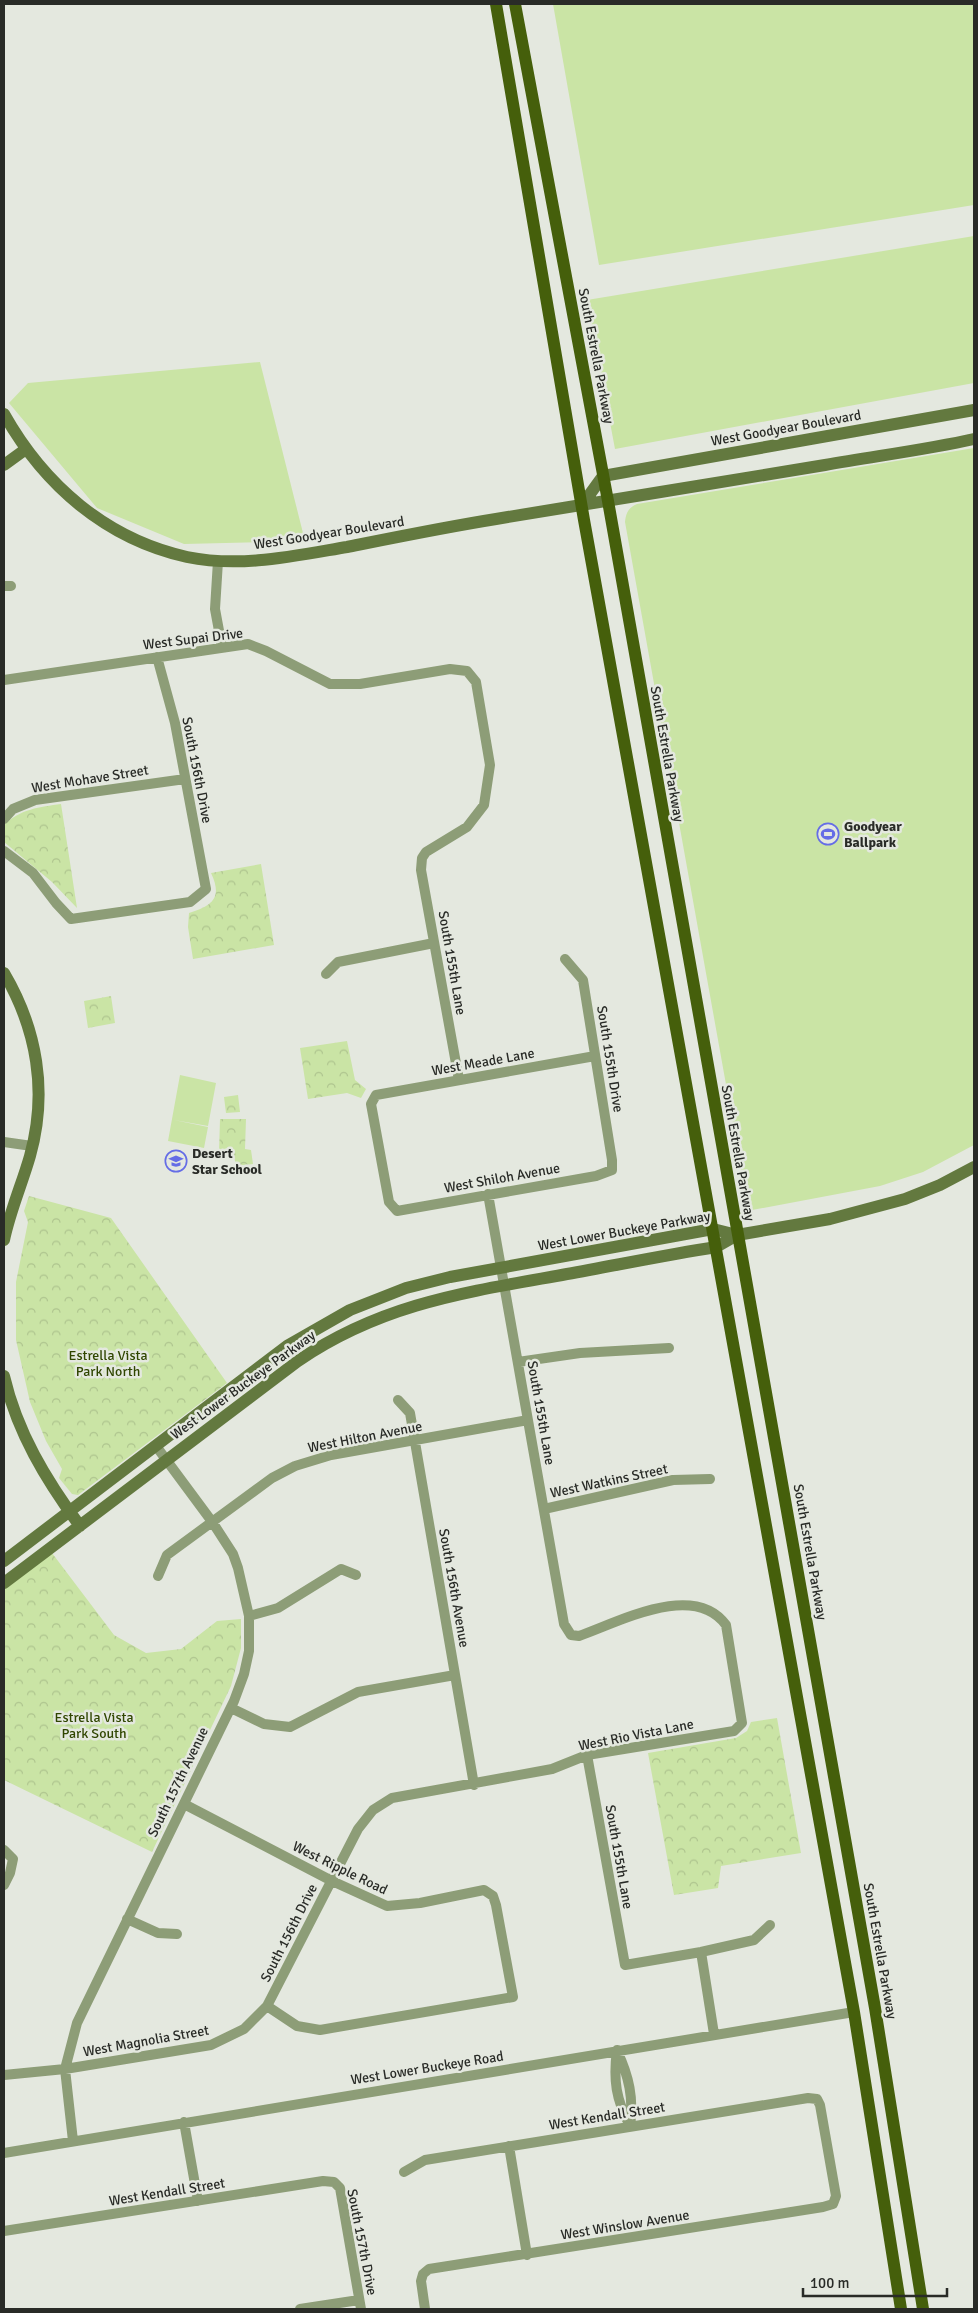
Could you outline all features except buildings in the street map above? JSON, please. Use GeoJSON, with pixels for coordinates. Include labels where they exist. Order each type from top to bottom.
{"type":"FeatureCollection","features":[{"type":"Feature","properties":{"kind":"main road"},"geometry":{"type":"LineString","coordinates":[[496,4],[582,505],[854,2012],[901,2309]]}},
{"type":"Feature","properties":{"kind":"main road","name":"South Estrella Parkway"},"geometry":{"type":"LineString","coordinates":[[515,4],[608,501],[875,2008],[923,2309]]}},
{"type":"Feature","properties":{"kind":"main road"},"geometry":{"type":"LineString","coordinates":[[854,2012],[875,2008]]}},
{"type":"Feature","properties":{"kind":"street","name":"West Goodyear Boulevard"},"geometry":{"type":"LineString","coordinates":[[603,476],[974,410]]}},
{"type":"Feature","properties":{"kind":"street","name":"West Goodyear Boulevard"},"geometry":{"type":"LineString","coordinates":[[4,414],[26,449],[60,490],[102,522],[148,545],[186,556],[218,561],[257,561],[301,556],[608,501]]}},
{"type":"Feature","properties":{"kind":"street"},"geometry":{"type":"LineString","coordinates":[[608,501],[974,439]]}},
{"type":"Feature","properties":{"kind":"street"},"geometry":{"type":"LineString","coordinates":[[4,465],[26,449]]}},
{"type":"Feature","properties":{"kind":"street"},"geometry":{"type":"LineString","coordinates":[[582,505],[603,476]]}},
{"type":"Feature","properties":{"kind":"street"},"geometry":{"type":"LineString","coordinates":[[218,561],[216,609],[222,647]]}},
{"type":"Feature","properties":{"kind":"street","name":"West Supai Drive"},"geometry":{"type":"LineString","coordinates":[[4,680],[248,644],[266,651],[330,684],[360,684],[450,669],[467,671],[476,682],[490,765],[484,805],[468,827],[426,852]]}},
{"type":"Feature","properties":{"kind":"street","name":"South 156th Drive"},"geometry":{"type":"LineString","coordinates":[[4,851],[33,873],[71,919],[190,902],[206,889],[174,722],[157,657]]}},
{"type":"Feature","properties":{"kind":"street","name":"West Mohave Street"},"geometry":{"type":"LineString","coordinates":[[4,819],[13,809],[34,800],[185,779]]}},
{"type":"Feature","properties":{"kind":"street","name":"South 155th Lane"},"geometry":{"type":"LineString","coordinates":[[426,852],[422,858],[421,870],[459,1080]]}},
{"type":"Feature","properties":{"kind":"street"},"geometry":{"type":"LineString","coordinates":[[326,974],[338,962],[434,943]]}},
{"type":"Feature","properties":{"kind":"street","name":"South 155th Drive"},"geometry":{"type":"LineString","coordinates":[[565,959],[583,980],[612,1160],[612,1170]]}},
{"type":"Feature","properties":{"kind":"street"},"geometry":{"type":"LineString","coordinates":[[4,973],[14,990],[28,1023],[37,1062],[39,1102],[32,1146],[4,1240]]}},
{"type":"Feature","properties":{"kind":"street","name":"West Meade Lane"},"geometry":{"type":"LineString","coordinates":[[397,1211],[389,1202],[371,1104],[376,1095],[595,1056]]}},
{"type":"Feature","properties":{"kind":"street"},"geometry":{"type":"LineString","coordinates":[[4,1142],[32,1146]]}},
{"type":"Feature","properties":{"kind":"street","name":"West Lower Buckeye Parkway"},"geometry":{"type":"LineString","coordinates":[[4,1583],[320,1346],[359,1326],[413,1305],[504,1285],[716,1247],[737,1235],[830,1219],[881,1206],[940,1185],[974,1167]]}},
{"type":"Feature","properties":{"kind":"street","name":"West Shiloh Avenue"},"geometry":{"type":"LineString","coordinates":[[397,1211],[596,1176],[612,1170]]}},
{"type":"Feature","properties":{"kind":"street","name":"South 155th Lane"},"geometry":{"type":"LineString","coordinates":[[488,1194],[564,1624],[571,1635],[579,1636],[652,1609],[670,1605],[698,1607],[720,1616],[726,1625],[742,1723]]}},
{"type":"Feature","properties":{"kind":"street","name":"West Lower Buckeye Parkway"},"geometry":{"type":"LineString","coordinates":[[4,1561],[287,1346],[350,1310],[380,1297],[423,1283],[713,1229],[737,1235]]}},
{"type":"Feature","properties":{"kind":"street"},"geometry":{"type":"LineString","coordinates":[[518,1362],[580,1352],[669,1348]]}},
{"type":"Feature","properties":{"kind":"street"},"geometry":{"type":"LineString","coordinates":[[4,1376],[14,1414],[28,1444],[44,1473],[80,1526]]}},
{"type":"Feature","properties":{"kind":"street","name":"South 156th Avenue"},"geometry":{"type":"LineString","coordinates":[[398,1400],[410,1413],[474,1785]]}},
{"type":"Feature","properties":{"kind":"street","name":"West Hilton Avenue"},"geometry":{"type":"LineString","coordinates":[[158,1576],[167,1555],[272,1478],[295,1466],[324,1457],[528,1420]]}},
{"type":"Feature","properties":{"kind":"street","name":"South 157th Avenue"},"geometry":{"type":"LineString","coordinates":[[74,2141],[65,2069],[77,2023],[231,1708],[247,1663],[249,1616],[233,1554],[156,1446]]}},
{"type":"Feature","properties":{"kind":"street","name":"West Watkins Street"},"geometry":{"type":"LineString","coordinates":[[544,1509],[673,1480],[710,1479]]}},
{"type":"Feature","properties":{"kind":"street"},"geometry":{"type":"LineString","coordinates":[[249,1616],[278,1608],[341,1569],[356,1575]]}},
{"type":"Feature","properties":{"kind":"street"},"geometry":{"type":"LineString","coordinates":[[231,1708],[264,1724],[290,1727],[358,1692],[455,1674]]}},
{"type":"Feature","properties":{"kind":"street","name":"West Rio Vista Lane"},"geometry":{"type":"LineString","coordinates":[[474,1785],[552,1770],[587,1755],[734,1731],[742,1723]]}},
{"type":"Feature","properties":{"kind":"street","name":"South 155th Lane"},"geometry":{"type":"LineString","coordinates":[[587,1755],[625,1964],[701,1952]]}},
{"type":"Feature","properties":{"kind":"street","name":"South 156th Drive"},"geometry":{"type":"LineString","coordinates":[[267,2006],[358,1829],[373,1810],[392,1798],[474,1785]]}},
{"type":"Feature","properties":{"kind":"street","name":"West Ripple Road"},"geometry":{"type":"LineString","coordinates":[[184,1804],[332,1881],[387,1906],[420,1903],[484,1890],[493,1896],[513,1997],[320,2030],[297,2026],[267,2006]]}},
{"type":"Feature","properties":{"kind":"street"},"geometry":{"type":"LineString","coordinates":[[4,1850],[13,1859],[10,1873],[4,1885]]}},
{"type":"Feature","properties":{"kind":"street"},"geometry":{"type":"LineString","coordinates":[[127,1919],[158,1932],[177,1934]]}},
{"type":"Feature","properties":{"kind":"street"},"geometry":{"type":"LineString","coordinates":[[714,2034],[701,1952],[754,1940],[770,1925]]}},
{"type":"Feature","properties":{"kind":"street","name":"West Magnolia Street"},"geometry":{"type":"LineString","coordinates":[[4,2076],[65,2069],[211,2045],[244,2028],[267,2006]]}},
{"type":"Feature","properties":{"kind":"street","name":"West Lower Buckeye Road"},"geometry":{"type":"LineString","coordinates":[[4,2152],[854,2012]]}},
{"type":"Feature","properties":{"kind":"street"},"geometry":{"type":"LineString","coordinates":[[617,2050],[614,2073],[619,2106],[630,2126]]}},
{"type":"Feature","properties":{"kind":"street","name":"West Kendall Street"},"geometry":{"type":"LineString","coordinates":[[404,2172],[425,2160],[808,2098],[817,2099],[820,2105],[836,2196],[832,2204]]}},
{"type":"Feature","properties":{"kind":"street"},"geometry":{"type":"LineString","coordinates":[[184,2122],[198,2201]]}},
{"type":"Feature","properties":{"kind":"street"},"geometry":{"type":"LineString","coordinates":[[509,2146],[527,2254]]}},
{"type":"Feature","properties":{"kind":"street","name":"West Kendall Street"},"geometry":{"type":"LineString","coordinates":[[4,2231],[323,2182],[334,2182]]}},
{"type":"Feature","properties":{"kind":"street","name":"South 157th Drive"},"geometry":{"type":"LineString","coordinates":[[334,2182],[340,2188],[360,2305]]}},
{"type":"Feature","properties":{"kind":"street","name":"West Winslow Avenue"},"geometry":{"type":"LineString","coordinates":[[425,2309],[421,2281],[423,2274],[430,2269],[823,2207],[832,2204]]}},
{"type":"Feature","properties":{"kind":"street"},"geometry":{"type":"LineString","coordinates":[[300,2309],[360,2305]]}},
{"type":"Feature","properties":{"kind":"green space"},"geometry":{"type":"Polygon","coordinates":[[[553,4],[974,4],[974,205],[599,265],[553,4]]]}},
{"type":"Feature","properties":{"kind":"green space"},"geometry":{"type":"Polygon","coordinates":[[[974,236],[974,383],[615,449],[587,300],[974,236]]]}},
{"type":"Feature","properties":{"kind":"green space"},"geometry":{"type":"Polygon","coordinates":[[[260,362],[305,541],[184,544],[97,508],[9,403],[28,383],[260,362]]]}},
{"type":"Feature","properties":{"kind":"green space","name":"Goodyear Ballpark"},"geometry":{"type":"Polygon","coordinates":[[[974,448],[974,1145],[923,1172],[880,1186],[752,1210],[747,1207],[740,1192],[741,1168],[625,522],[626,516],[628,511],[637,504],[974,448]]]}},
{"type":"Feature","properties":{"kind":"green space"},"geometry":{"type":"Polygon","coordinates":[[[61,804],[77,908],[52,882],[4,842],[4,825],[17,815],[45,806],[61,804]]]}},
{"type":"Feature","properties":{"kind":"green space"},"geometry":{"type":"Polygon","coordinates":[[[261,864],[274,945],[193,959],[188,927],[189,913],[204,907],[213,900],[216,889],[211,873],[261,864]]]}},
{"type":"Feature","properties":{"kind":"green space"},"geometry":{"type":"Polygon","coordinates":[[[111,996],[115,1023],[88,1028],[84,1001],[111,996]]]}},
{"type":"Feature","properties":{"kind":"green space"},"geometry":{"type":"Polygon","coordinates":[[[347,1041],[355,1080],[366,1089],[361,1098],[347,1093],[308,1099],[300,1048],[347,1041]]]}},
{"type":"Feature","properties":{"kind":"green space"},"geometry":{"type":"Polygon","coordinates":[[[180,1075],[216,1083],[208,1126],[174,1120],[208,1127],[204,1148],[168,1141],[180,1075]]]}},
{"type":"Feature","properties":{"kind":"green space"},"geometry":{"type":"Polygon","coordinates":[[[238,1095],[240,1112],[226,1113],[224,1097],[238,1095]]]}},
{"type":"Feature","properties":{"kind":"green space"},"geometry":{"type":"Polygon","coordinates":[[[220,1119],[246,1119],[245,1149],[251,1150],[253,1164],[236,1166],[234,1156],[219,1153],[220,1119]]]}},
{"type":"Feature","properties":{"kind":"green space","name":"Estrella Vista Park North"},"geometry":{"type":"Polygon","coordinates":[[[29,1196],[111,1218],[227,1383],[78,1495],[72,1494],[59,1478],[62,1469],[46,1441],[30,1402],[16,1340],[16,1282],[28,1222],[24,1211],[29,1196]]]}},
{"type":"Feature","properties":{"kind":"green space","name":"Estrella Vista Park South"},"geometry":{"type":"Polygon","coordinates":[[[52,1553],[114,1635],[146,1653],[181,1649],[217,1621],[241,1619],[241,1648],[231,1686],[152,1852],[4,1780],[4,1590],[52,1553]]]}},
{"type":"Feature","properties":{"kind":"green space"},"geometry":{"type":"Polygon","coordinates":[[[777,1718],[801,1853],[721,1866],[718,1888],[674,1895],[648,1753],[736,1738],[747,1731],[751,1722],[777,1718]]]}},
{"type":"Feature","properties":{"kind":"place","name":"Goodyear Ballpark"},"geometry":{"type":"Point","coordinates":[828,834]}},
{"type":"Feature","properties":{"kind":"place","name":"Desert Star School"},"geometry":{"type":"Point","coordinates":[176,1161]}}]}
